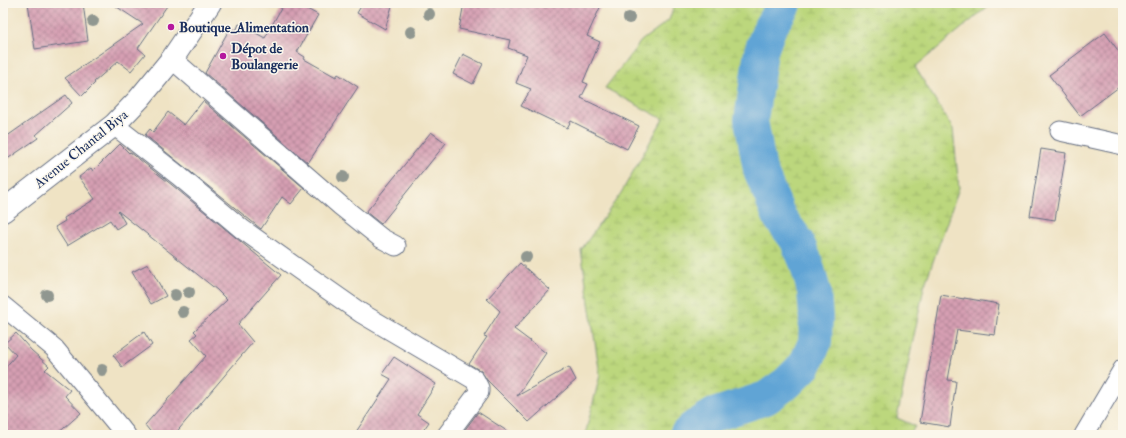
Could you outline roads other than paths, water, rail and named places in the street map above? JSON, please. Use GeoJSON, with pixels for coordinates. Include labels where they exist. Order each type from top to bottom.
{"type":"FeatureCollection","features":[{"type":"Feature","properties":{"kind":"main road","name":"Avenue Chantal Biya"},"geometry":{"type":"LineString","coordinates":[[3,211],[114,125],[139,99],[172,59],[210,3]]}},
{"type":"Feature","properties":{"kind":"street"},"geometry":{"type":"LineString","coordinates":[[172,59],[342,206],[381,238],[396,246]]}},
{"type":"Feature","properties":{"kind":"street"},"geometry":{"type":"LineString","coordinates":[[114,125],[179,176],[242,229],[301,271],[361,313],[475,380],[479,388],[479,392],[448,435]]}},
{"type":"Feature","properties":{"kind":"street"},"geometry":{"type":"LineString","coordinates":[[1060,131],[1123,145]]}},
{"type":"Feature","properties":{"kind":"street"},"geometry":{"type":"LineString","coordinates":[[3,306],[54,348],[126,435]]}},
{"type":"Feature","properties":{"kind":"street"},"geometry":{"type":"LineString","coordinates":[[1084,435],[1123,369]]}},
{"type":"Feature","properties":{"kind":"waterway"},"geometry":{"type":"LineString","coordinates":[[686,435],[693,428],[714,415],[766,398],[787,383],[805,365],[815,342],[816,317],[814,291],[806,262],[796,239],[780,218],[760,170],[751,120],[761,51],[770,27],[785,3]]}},
{"type":"Feature","properties":{"kind":"place","name":"Boutique_Alimentation"},"geometry":{"type":"Point","coordinates":[171,27]}},
{"type":"Feature","properties":{"kind":"place","name":"Dépot de Boulangerie"},"geometry":{"type":"Point","coordinates":[223,56]}}]}
